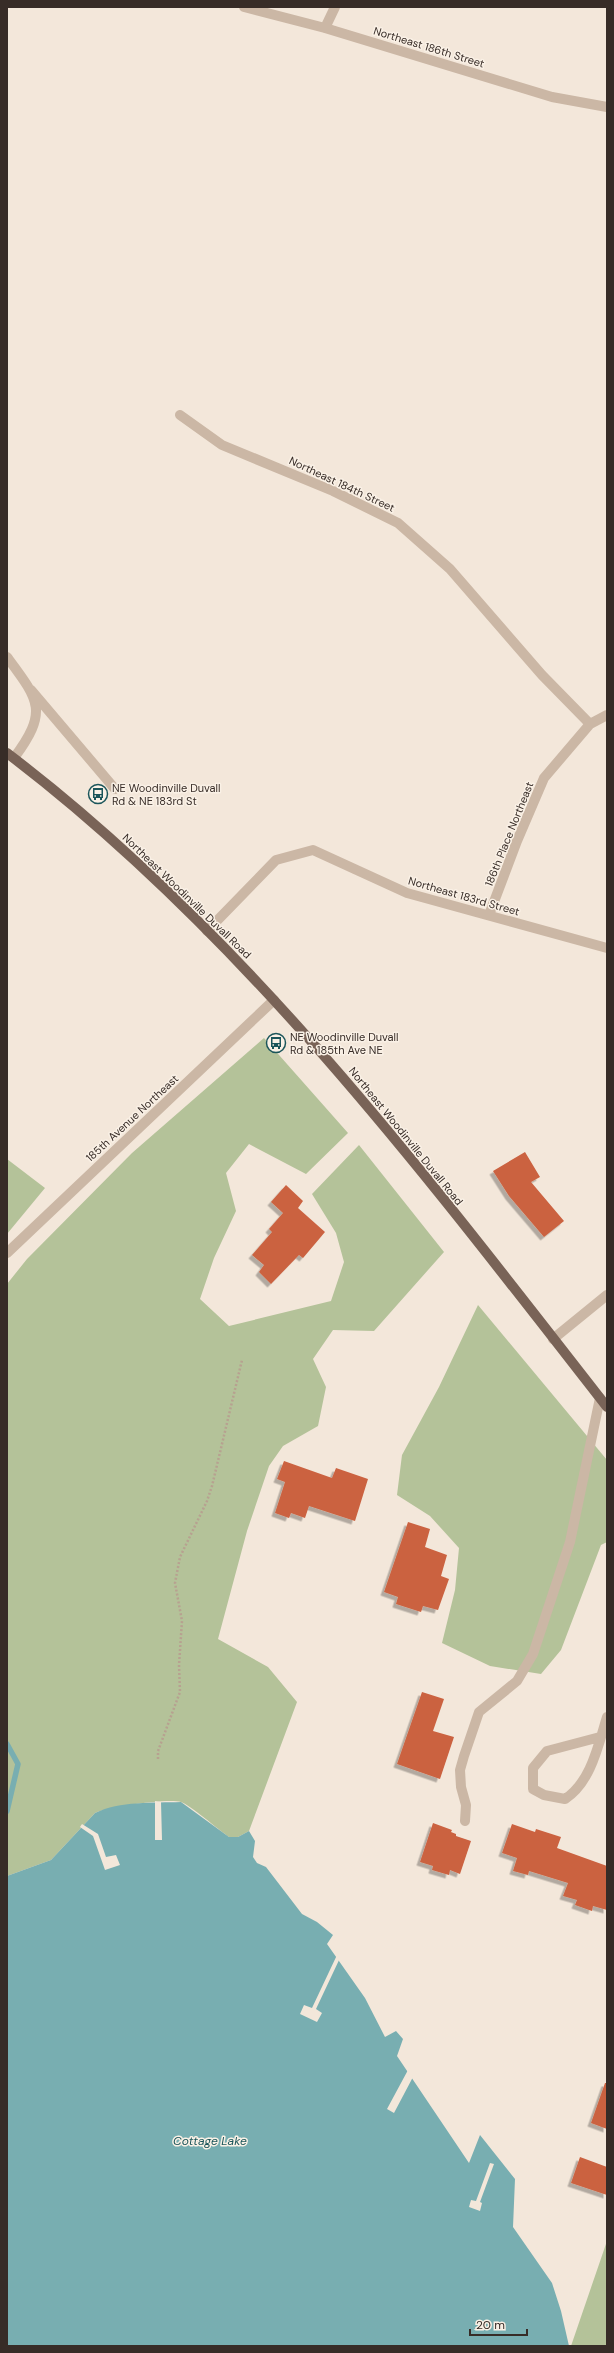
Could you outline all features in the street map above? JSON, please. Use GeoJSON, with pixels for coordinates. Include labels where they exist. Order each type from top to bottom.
{"type":"FeatureCollection","features":[{"type":"Feature","properties":{"kind":"main road","name":"Northeast Woodinville Duvall Road"},"geometry":{"type":"LineString","coordinates":[[10,756],[120,846],[207,930],[274,1000],[388,1132],[607,1407]]}},
{"type":"Feature","properties":{"kind":"street","name":"Northeast 186th Street"},"geometry":{"type":"LineString","coordinates":[[244,7],[325,28],[552,97],[607,107]]}},
{"type":"Feature","properties":{"kind":"street"},"geometry":{"type":"LineString","coordinates":[[325,28],[334,7]]}},
{"type":"Feature","properties":{"kind":"street","name":"Northeast 184th Street"},"geometry":{"type":"LineString","coordinates":[[180,415],[222,445],[333,491],[398,523],[450,569],[542,674],[590,724]]}},
{"type":"Feature","properties":{"kind":"street"},"geometry":{"type":"LineString","coordinates":[[7,656],[31,690],[115,788]]}},
{"type":"Feature","properties":{"kind":"street"},"geometry":{"type":"LineString","coordinates":[[10,756],[32,732],[36,715],[31,690]]}},
{"type":"Feature","properties":{"kind":"street","name":"186th Place Northeast"},"geometry":{"type":"LineString","coordinates":[[489,915],[517,841],[544,778],[590,724],[607,715]]}},
{"type":"Feature","properties":{"kind":"street","name":"Northeast 183rd Street"},"geometry":{"type":"LineString","coordinates":[[207,930],[276,860],[313,850],[407,893],[607,948]]}},
{"type":"Feature","properties":{"kind":"street","name":"185th Avenue Northeast"},"geometry":{"type":"LineString","coordinates":[[7,1253],[274,1000]]}},
{"type":"Feature","properties":{"kind":"street"},"geometry":{"type":"LineString","coordinates":[[553,1339],[607,1295]]}},
{"type":"Feature","properties":{"kind":"street"},"geometry":{"type":"LineString","coordinates":[[465,1821],[466,1805],[461,1788],[460,1770],[478,1712],[517,1681],[533,1654],[570,1542],[600,1398]]}},
{"type":"Feature","properties":{"kind":"street"},"geometry":{"type":"LineString","coordinates":[[600,1737],[547,1751],[533,1768],[533,1789],[544,1795],[565,1799],[577,1792],[591,1766],[607,1718]]}},
{"type":"Feature","properties":{"kind":"path"},"geometry":{"type":"LineString","coordinates":[[158,1759],[158,1751],[180,1692],[179,1665],[182,1621],[175,1582],[180,1557],[208,1501],[242,1360]]}},
{"type":"Feature","properties":{"kind":"green space"},"geometry":{"type":"Polygon","coordinates":[[[264,1038],[348,1133],[306,1174],[249,1144],[226,1173],[236,1211],[214,1258],[200,1299],[229,1326],[331,1301],[344,1262],[336,1233],[312,1194],[359,1145],[444,1252],[374,1331],[333,1330],[313,1359],[326,1387],[318,1426],[283,1446],[269,1466],[247,1531],[218,1639],[268,1667],[297,1702],[249,1831],[238,1837],[229,1837],[181,1802],[164,1801],[124,1806],[95,1813],[51,1860],[7,1876],[7,1284],[27,1259],[132,1153],[264,1038]]]}},
{"type":"Feature","properties":{"kind":"green space"},"geometry":{"type":"Polygon","coordinates":[[[7,1159],[45,1188],[7,1234],[7,1159]]]}},
{"type":"Feature","properties":{"kind":"green space"},"geometry":{"type":"Polygon","coordinates":[[[478,1305],[607,1460],[607,1542],[601,1545],[561,1650],[541,1674],[490,1666],[442,1643],[455,1590],[459,1548],[430,1516],[397,1495],[402,1455],[439,1387],[478,1305]]]}},
{"type":"Feature","properties":{"kind":"green space"},"geometry":{"type":"Polygon","coordinates":[[[607,2241],[607,2346],[571,2346],[607,2241]]]}},
{"type":"Feature","properties":{"kind":"water","name":"Cottage Lake"},"geometry":{"type":"Polygon","coordinates":[[[181,1802],[229,1837],[238,1837],[249,1831],[255,1841],[253,1857],[257,1863],[266,1867],[302,1914],[317,1922],[333,1935],[327,1944],[365,1998],[385,2037],[396,2031],[403,2039],[397,2056],[469,2163],[480,2135],[515,2179],[513,2227],[552,2283],[561,2311],[569,2346],[7,2346],[7,1876],[51,1860],[95,1813],[115,1806],[181,1802]]]}},
{"type":"Feature","properties":{"kind":"pier"},"geometry":{"type":"Polygon","coordinates":[[[155,1801],[161,1802],[162,1840],[155,1840],[155,1801]]]}},
{"type":"Feature","properties":{"kind":"pier"},"geometry":{"type":"Polygon","coordinates":[[[82,1824],[98,1834],[106,1857],[116,1855],[120,1865],[105,1870],[93,1836],[80,1827],[82,1824]]]}},
{"type":"Feature","properties":{"kind":"pier"},"geometry":{"type":"Polygon","coordinates":[[[337,1955],[340,1958],[316,2009],[322,2013],[317,2022],[300,2014],[304,2005],[312,2008],[337,1955]]]}},
{"type":"Feature","properties":{"kind":"pier"},"geometry":{"type":"Polygon","coordinates":[[[408,2070],[413,2077],[394,2113],[387,2109],[408,2070]]]}},
{"type":"Feature","properties":{"kind":"pier"},"geometry":{"type":"Polygon","coordinates":[[[490,2163],[494,2164],[480,2202],[482,2203],[480,2211],[469,2207],[471,2200],[476,2201],[490,2163]]]}},
{"type":"Feature","properties":{"kind":"building"},"geometry":{"type":"Polygon","coordinates":[[[525,1152],[540,1177],[531,1182],[564,1221],[544,1237],[509,1196],[493,1171],[525,1152]]]}},
{"type":"Feature","properties":{"kind":"building"},"geometry":{"type":"Polygon","coordinates":[[[286,1185],[303,1201],[298,1208],[325,1232],[303,1258],[299,1255],[271,1284],[259,1272],[264,1265],[252,1255],[272,1232],[269,1229],[283,1213],[271,1202],[286,1185]]]}},
{"type":"Feature","properties":{"kind":"building"},"geometry":{"type":"Polygon","coordinates":[[[284,1461],[332,1478],[336,1468],[368,1479],[355,1521],[309,1506],[305,1518],[291,1513],[289,1518],[275,1513],[285,1482],[277,1479],[284,1461]]]}},
{"type":"Feature","properties":{"kind":"building"},"geometry":{"type":"Polygon","coordinates":[[[408,1522],[430,1529],[425,1547],[447,1555],[441,1576],[449,1579],[438,1610],[423,1606],[421,1612],[396,1604],[398,1597],[384,1592],[408,1522]]]}},
{"type":"Feature","properties":{"kind":"building"},"geometry":{"type":"Polygon","coordinates":[[[422,1692],[444,1699],[433,1731],[454,1737],[440,1779],[397,1764],[422,1692]]]}},
{"type":"Feature","properties":{"kind":"building"},"geometry":{"type":"Polygon","coordinates":[[[433,1823],[452,1830],[451,1832],[456,1834],[456,1836],[471,1841],[460,1874],[450,1870],[449,1875],[432,1870],[433,1866],[420,1862],[433,1823]]]}},
{"type":"Feature","properties":{"kind":"building"},"geometry":{"type":"Polygon","coordinates":[[[512,1824],[535,1832],[536,1829],[561,1837],[557,1848],[607,1866],[607,1910],[593,1906],[592,1911],[575,1905],[577,1900],[563,1896],[568,1883],[529,1871],[528,1875],[513,1871],[517,1858],[502,1853],[512,1824]]]}},
{"type":"Feature","properties":{"kind":"building"},"geometry":{"type":"Polygon","coordinates":[[[605,2083],[607,2083],[607,2129],[591,2123],[605,2083]]]}},
{"type":"Feature","properties":{"kind":"building"},"geometry":{"type":"Polygon","coordinates":[[[580,2157],[607,2167],[607,2195],[571,2183],[580,2157]]]}},
{"type":"Feature","properties":{"kind":"waterway"},"geometry":{"type":"LineString","coordinates":[[7,1744],[18,1764],[7,1811]]}},
{"type":"Feature","properties":{"kind":"place","name":"NE Woodinville Duvall Rd & NE 183rd St"},"geometry":{"type":"Point","coordinates":[98,794]}},
{"type":"Feature","properties":{"kind":"place","name":"NE Woodinville Duvall Rd & 185th Ave NE"},"geometry":{"type":"Point","coordinates":[276,1043]}}]}
